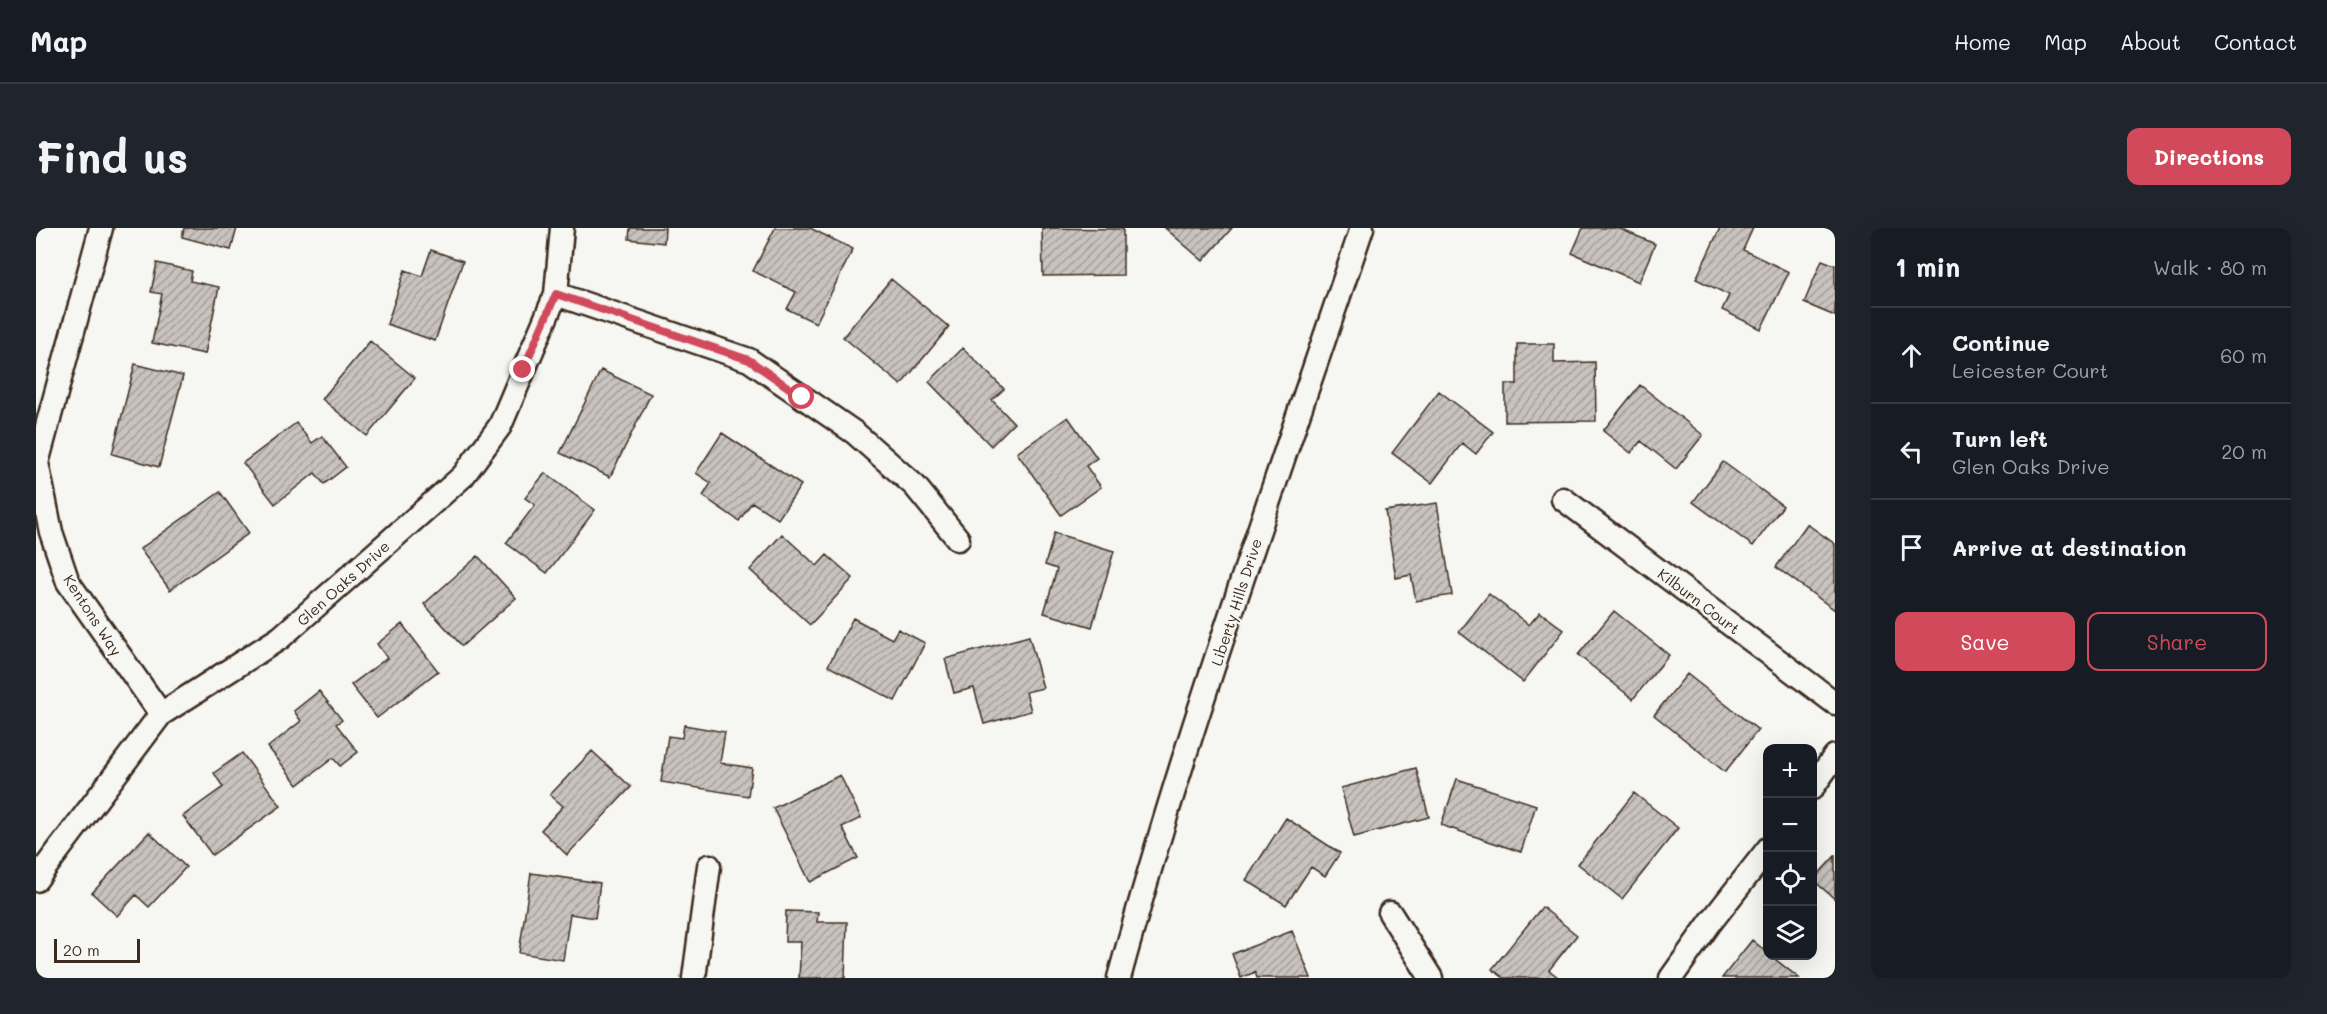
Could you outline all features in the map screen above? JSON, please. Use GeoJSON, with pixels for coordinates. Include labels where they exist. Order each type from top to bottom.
{"type":"FeatureCollection","features":[{"type":"Feature","properties":{"kind":"street","name":"Kentons Way"},"geometry":{"type":"LineString","coordinates":[[101,228],[37,463],[51,532],[68,582],[160,714]]}},
{"type":"Feature","properties":{"kind":"street","name":"Glen Oaks Drive"},"geometry":{"type":"LineString","coordinates":[[36,880],[160,714],[280,638],[463,476],[500,426],[556,294],[562,228]]}},
{"type":"Feature","properties":{"kind":"street","name":"Liberty Hills Drive"},"geometry":{"type":"LineString","coordinates":[[1119,978],[1151,860],[1362,228]]}},
{"type":"Feature","properties":{"kind":"street"},"geometry":{"type":"LineString","coordinates":[[556,294],[749,360],[855,433],[915,486],[958,539]]}},
{"type":"Feature","properties":{"kind":"street","name":"Kilburn Court"},"geometry":{"type":"LineString","coordinates":[[1563,499],[1835,703]]}},
{"type":"Feature","properties":{"kind":"street"},"geometry":{"type":"LineString","coordinates":[[1817,781],[1835,756]]}},
{"type":"Feature","properties":{"kind":"street"},"geometry":{"type":"LineString","coordinates":[[1671,978],[1765,852]]}},
{"type":"Feature","properties":{"kind":"street"},"geometry":{"type":"LineString","coordinates":[[694,978],[709,866]]}},
{"type":"Feature","properties":{"kind":"street"},"geometry":{"type":"LineString","coordinates":[[1390,913],[1431,978]]}},
{"type":"Feature","properties":{"kind":"building"},"geometry":{"type":"Polygon","coordinates":[[[184,228],[237,228],[231,250],[182,237],[184,228]]]}},
{"type":"Feature","properties":{"kind":"building"},"geometry":{"type":"Polygon","coordinates":[[[630,228],[665,228],[664,243],[629,239],[630,228]]]}},
{"type":"Feature","properties":{"kind":"building"},"geometry":{"type":"Polygon","coordinates":[[[775,228],[810,228],[853,249],[816,323],[787,309],[796,292],[753,271],[775,228]]]}},
{"type":"Feature","properties":{"kind":"building"},"geometry":{"type":"Polygon","coordinates":[[[1042,228],[1123,229],[1123,275],[1043,276],[1042,228]]]}},
{"type":"Feature","properties":{"kind":"building"},"geometry":{"type":"Polygon","coordinates":[[[1165,228],[1232,228],[1203,261],[1165,228]]]}},
{"type":"Feature","properties":{"kind":"building"},"geometry":{"type":"Polygon","coordinates":[[[1583,228],[1618,228],[1655,244],[1639,282],[1572,253],[1583,228]]]}},
{"type":"Feature","properties":{"kind":"building"},"geometry":{"type":"Polygon","coordinates":[[[1720,228],[1753,228],[1743,250],[1789,272],[1761,329],[1722,310],[1729,295],[1696,279],[1720,228]]]}},
{"type":"Feature","properties":{"kind":"building"},"geometry":{"type":"Polygon","coordinates":[[[431,250],[463,261],[435,341],[387,324],[405,270],[422,276],[431,250]]]}},
{"type":"Feature","properties":{"kind":"building"},"geometry":{"type":"Polygon","coordinates":[[[1822,260],[1835,265],[1835,316],[1804,303],[1822,260]]]}},
{"type":"Feature","properties":{"kind":"building"},"geometry":{"type":"Polygon","coordinates":[[[157,263],[192,271],[190,281],[219,287],[205,354],[152,343],[162,294],[151,292],[157,263]]]}},
{"type":"Feature","properties":{"kind":"building"},"geometry":{"type":"Polygon","coordinates":[[[891,279],[949,327],[901,385],[843,337],[891,279]]]}},
{"type":"Feature","properties":{"kind":"building"},"geometry":{"type":"Polygon","coordinates":[[[370,341],[415,378],[367,436],[322,399],[370,341]]]}},
{"type":"Feature","properties":{"kind":"building"},"geometry":{"type":"Polygon","coordinates":[[[1517,344],[1554,344],[1554,363],[1595,362],[1596,421],[1505,422],[1505,384],[1517,384],[1517,344]]]}},
{"type":"Feature","properties":{"kind":"building"},"geometry":{"type":"Polygon","coordinates":[[[963,348],[1004,389],[992,400],[1014,423],[991,446],[929,382],[963,348]]]}},
{"type":"Feature","properties":{"kind":"building"},"geometry":{"type":"Polygon","coordinates":[[[135,364],[183,376],[159,467],[112,454],[135,364]]]}},
{"type":"Feature","properties":{"kind":"building"},"geometry":{"type":"Polygon","coordinates":[[[601,370],[651,394],[610,477],[560,453],[601,370]]]}},
{"type":"Feature","properties":{"kind":"building"},"geometry":{"type":"Polygon","coordinates":[[[1640,385],[1703,435],[1676,469],[1641,441],[1631,453],[1603,431],[1640,385]]]}},
{"type":"Feature","properties":{"kind":"building"},"geometry":{"type":"Polygon","coordinates":[[[1439,391],[1493,432],[1476,454],[1462,443],[1432,483],[1392,453],[1439,391]]]}},
{"type":"Feature","properties":{"kind":"building"},"geometry":{"type":"Polygon","coordinates":[[[1068,417],[1097,458],[1086,466],[1101,487],[1061,515],[1017,453],[1068,417]]]}},
{"type":"Feature","properties":{"kind":"building"},"geometry":{"type":"Polygon","coordinates":[[[296,423],[312,443],[322,436],[346,467],[324,484],[315,473],[275,504],[243,463],[296,423]]]}},
{"type":"Feature","properties":{"kind":"building"},"geometry":{"type":"Polygon","coordinates":[[[722,433],[801,485],[778,519],[752,502],[739,521],[703,496],[711,483],[696,473],[722,433]]]}},
{"type":"Feature","properties":{"kind":"building"},"geometry":{"type":"Polygon","coordinates":[[[1723,462],[1783,506],[1753,546],[1693,502],[1723,462]]]}},
{"type":"Feature","properties":{"kind":"building"},"geometry":{"type":"Polygon","coordinates":[[[545,473],[595,510],[547,573],[506,543],[535,505],[525,498],[545,473]]]}},
{"type":"Feature","properties":{"kind":"building"},"geometry":{"type":"Polygon","coordinates":[[[220,492],[249,533],[170,590],[140,549],[220,492]]]}},
{"type":"Feature","properties":{"kind":"building"},"geometry":{"type":"Polygon","coordinates":[[[1437,503],[1452,595],[1416,601],[1411,575],[1396,578],[1385,511],[1437,503]]]}},
{"type":"Feature","properties":{"kind":"building"},"geometry":{"type":"Polygon","coordinates":[[[1807,524],[1835,544],[1835,610],[1776,567],[1807,524]]]}},
{"type":"Feature","properties":{"kind":"building"},"geometry":{"type":"Polygon","coordinates":[[[1054,533],[1114,551],[1092,627],[1044,613],[1057,569],[1045,565],[1054,533]]]}},
{"type":"Feature","properties":{"kind":"building"},"geometry":{"type":"Polygon","coordinates":[[[782,534],[817,566],[827,555],[853,578],[810,625],[750,570],[782,534]]]}},
{"type":"Feature","properties":{"kind":"building"},"geometry":{"type":"Polygon","coordinates":[[[478,556],[516,598],[462,646],[424,604],[478,556]]]}},
{"type":"Feature","properties":{"kind":"building"},"geometry":{"type":"Polygon","coordinates":[[[1489,594],[1529,625],[1540,612],[1564,630],[1523,682],[1459,632],[1489,594]]]}},
{"type":"Feature","properties":{"kind":"building"},"geometry":{"type":"Polygon","coordinates":[[[1614,611],[1669,655],[1633,699],[1578,655],[1614,611]]]}},
{"type":"Feature","properties":{"kind":"building"},"geometry":{"type":"Polygon","coordinates":[[[853,618],[892,639],[898,629],[925,643],[895,701],[828,666],[853,618]]]}},
{"type":"Feature","properties":{"kind":"building"},"geometry":{"type":"Polygon","coordinates":[[[402,624],[438,671],[377,718],[351,685],[387,658],[377,644],[402,624]]]}},
{"type":"Feature","properties":{"kind":"building"},"geometry":{"type":"Polygon","coordinates":[[[1029,636],[1043,688],[1026,692],[1031,711],[984,724],[974,688],[954,693],[945,659],[1029,636]]]}},
{"type":"Feature","properties":{"kind":"building"},"geometry":{"type":"Polygon","coordinates":[[[1687,674],[1758,730],[1725,772],[1654,715],[1687,674]]]}},
{"type":"Feature","properties":{"kind":"building"},"geometry":{"type":"Polygon","coordinates":[[[319,691],[342,720],[336,724],[358,752],[340,766],[333,758],[298,785],[268,747],[301,721],[294,711],[319,691]]]}},
{"type":"Feature","properties":{"kind":"building"},"geometry":{"type":"Polygon","coordinates":[[[684,725],[725,732],[720,763],[752,768],[748,796],[661,782],[668,736],[682,738],[684,725]]]}},
{"type":"Feature","properties":{"kind":"building"},"geometry":{"type":"Polygon","coordinates":[[[592,751],[631,787],[567,855],[541,830],[563,806],[550,795],[592,751]]]}},
{"type":"Feature","properties":{"kind":"building"},"geometry":{"type":"Polygon","coordinates":[[[242,753],[281,806],[212,855],[183,816],[223,787],[214,773],[242,753]]]}},
{"type":"Feature","properties":{"kind":"building"},"geometry":{"type":"Polygon","coordinates":[[[1416,768],[1429,817],[1354,837],[1341,788],[1416,768]]]}},
{"type":"Feature","properties":{"kind":"building"},"geometry":{"type":"Polygon","coordinates":[[[840,775],[861,818],[842,827],[858,858],[810,882],[773,808],[840,775]]]}},
{"type":"Feature","properties":{"kind":"building"},"geometry":{"type":"Polygon","coordinates":[[[1457,779],[1536,805],[1521,852],[1441,825],[1457,779]]]}},
{"type":"Feature","properties":{"kind":"building"},"geometry":{"type":"Polygon","coordinates":[[[1634,793],[1678,828],[1622,899],[1578,864],[1634,793]]]}},
{"type":"Feature","properties":{"kind":"building"},"geometry":{"type":"Polygon","coordinates":[[[1286,818],[1340,853],[1325,876],[1311,867],[1286,905],[1246,880],[1286,818]]]}},
{"type":"Feature","properties":{"kind":"building"},"geometry":{"type":"Polygon","coordinates":[[[149,832],[186,867],[149,907],[136,895],[117,916],[92,893],[149,832]]]}},
{"type":"Feature","properties":{"kind":"building"},"geometry":{"type":"Polygon","coordinates":[[[1835,856],[1835,899],[1817,883],[1817,876],[1835,856]]]}},
{"type":"Feature","properties":{"kind":"building"},"geometry":{"type":"Polygon","coordinates":[[[531,873],[600,883],[595,918],[570,914],[563,960],[519,953],[531,873]]]}},
{"type":"Feature","properties":{"kind":"building"},"geometry":{"type":"Polygon","coordinates":[[[1542,907],[1577,935],[1549,970],[1559,978],[1504,978],[1492,969],[1542,907]]]}},
{"type":"Feature","properties":{"kind":"building"},"geometry":{"type":"Polygon","coordinates":[[[786,911],[818,912],[817,922],[847,922],[845,978],[799,978],[801,942],[785,942],[786,911]]]}},
{"type":"Feature","properties":{"kind":"building"},"geometry":{"type":"Polygon","coordinates":[[[1292,931],[1311,978],[1257,978],[1255,972],[1241,978],[1232,954],[1292,931]]]}},
{"type":"Feature","properties":{"kind":"building"},"geometry":{"type":"Polygon","coordinates":[[[1752,940],[1763,949],[1763,960],[1776,960],[1799,978],[1722,978],[1752,940]]]}},
{"type":"Feature","properties":{"kind":"route"},"geometry":{"type":"LineString","coordinates":[[523,370],[556,294],[749,360],[802,397]]}}]}
